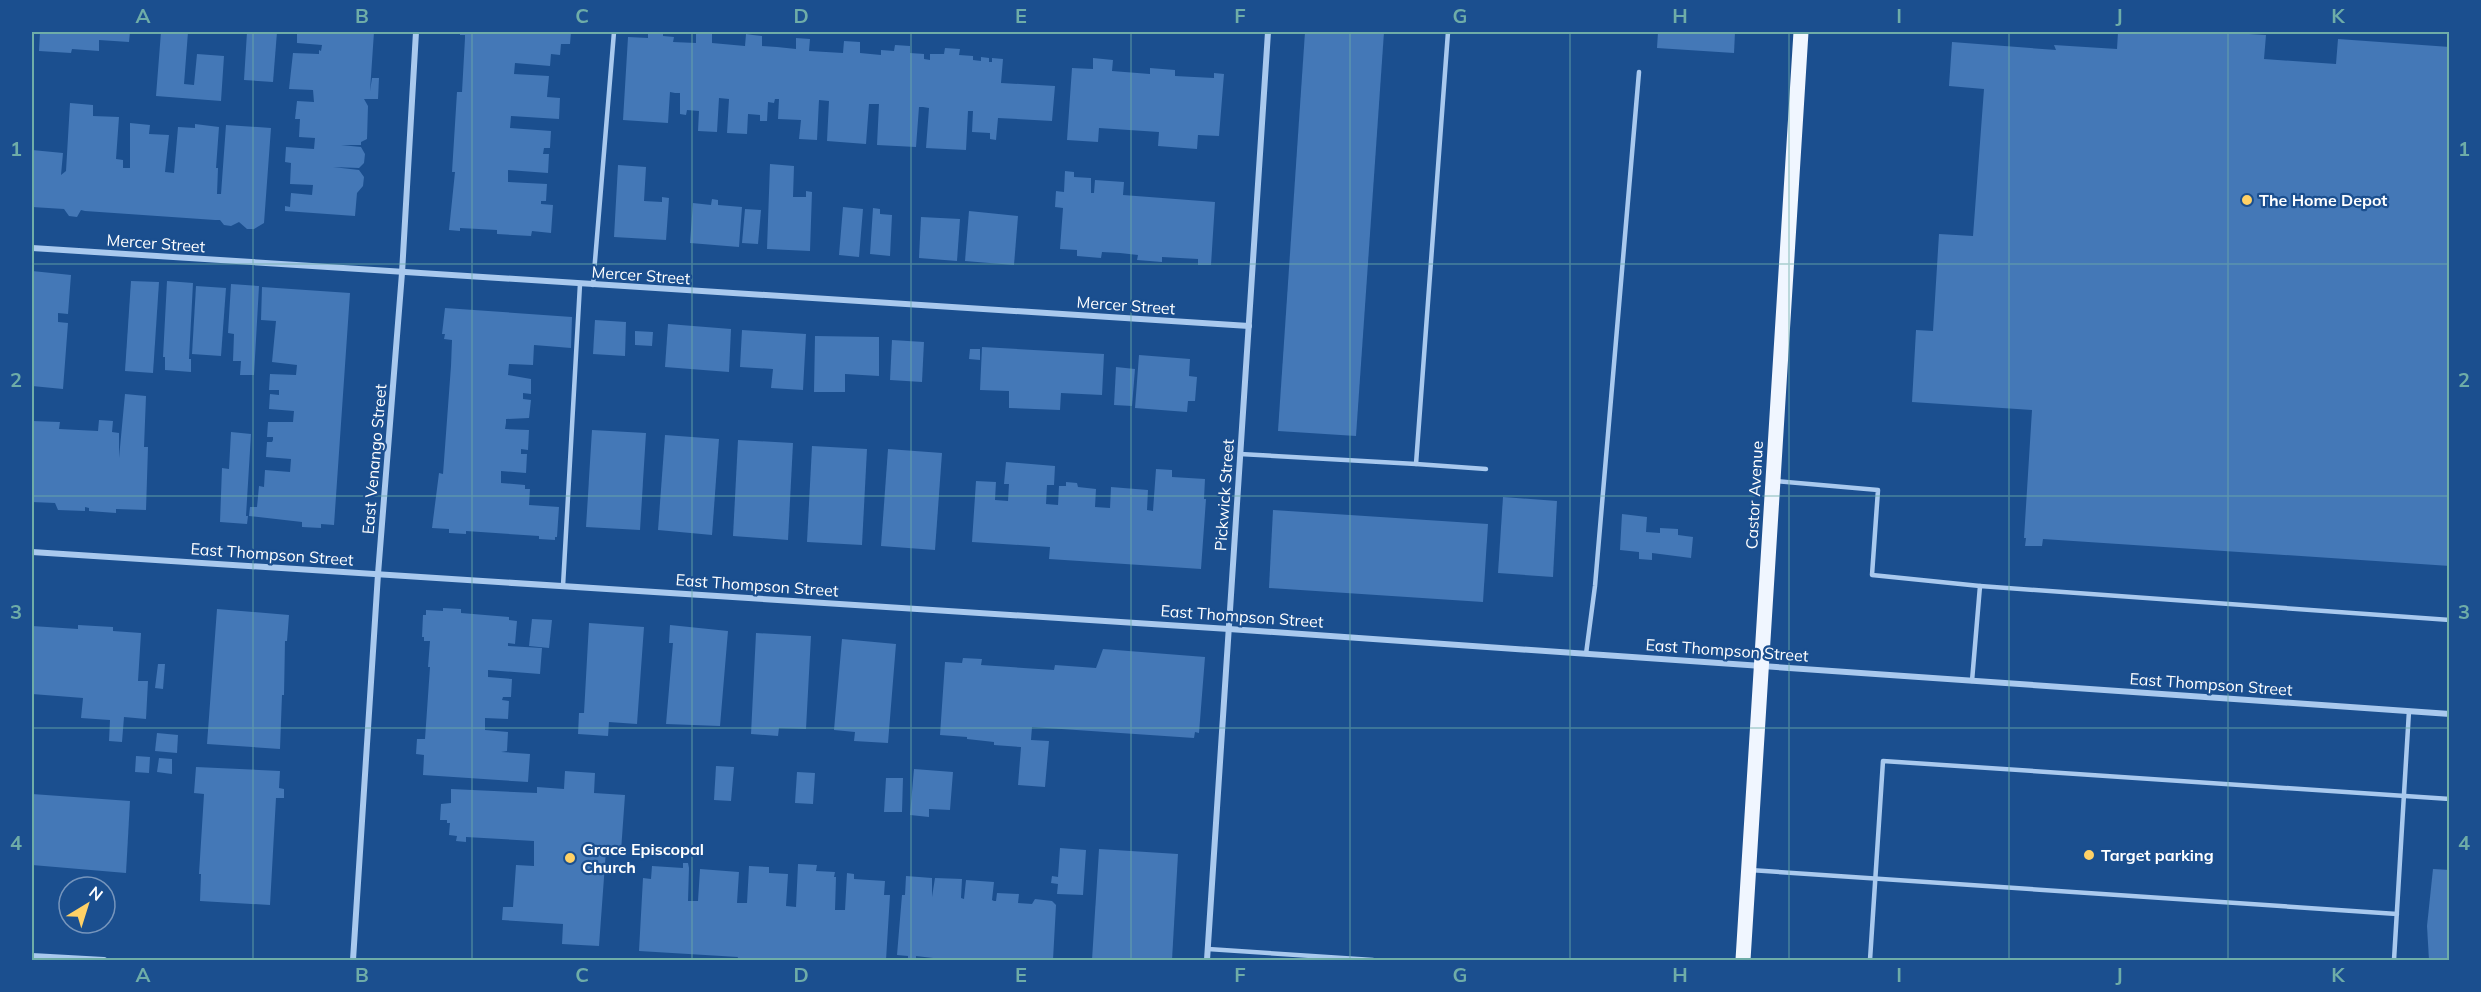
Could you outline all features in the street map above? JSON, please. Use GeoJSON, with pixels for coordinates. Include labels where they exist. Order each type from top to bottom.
{"type":"FeatureCollection","features":[{"type":"Feature","properties":{"kind":"main road","name":"Castor Avenue"},"geometry":{"type":"LineString","coordinates":[[1743,960],[1801,32]]}},
{"type":"Feature","properties":{"kind":"street","name":"East Venango Street"},"geometry":{"type":"LineString","coordinates":[[353,960],[378,574],[402,273],[416,32]]}},
{"type":"Feature","properties":{"kind":"street","name":"Pickwick Street"},"geometry":{"type":"LineString","coordinates":[[1207,960],[1268,32]]}},
{"type":"Feature","properties":{"kind":"street","name":"Mercer Street"},"geometry":{"type":"LineString","coordinates":[[32,248],[1249,326]]}},
{"type":"Feature","properties":{"kind":"street","name":"East Thompson Street"},"geometry":{"type":"LineString","coordinates":[[32,552],[1229,628],[2450,714]]}},
{"type":"Feature","properties":{"kind":"street"},"geometry":{"type":"LineString","coordinates":[[32,956],[104,960]]}},
{"type":"Feature","properties":{"kind":"lane"},"geometry":{"type":"LineString","coordinates":[[594,285],[614,32]]}},
{"type":"Feature","properties":{"kind":"lane"},"geometry":{"type":"LineString","coordinates":[[1416,464],[1448,32]]}},
{"type":"Feature","properties":{"kind":"lane"},"geometry":{"type":"LineString","coordinates":[[1586,654],[1595,586],[1639,72]]}},
{"type":"Feature","properties":{"kind":"lane"},"geometry":{"type":"LineString","coordinates":[[563,586],[580,284]]}},
{"type":"Feature","properties":{"kind":"lane"},"geometry":{"type":"LineString","coordinates":[[1240,454],[1486,469]]}},
{"type":"Feature","properties":{"kind":"lane"},"geometry":{"type":"LineString","coordinates":[[1773,481],[1878,490],[1872,576],[2450,620]]}},
{"type":"Feature","properties":{"kind":"lane"},"geometry":{"type":"LineString","coordinates":[[1972,681],[1980,586]]}},
{"type":"Feature","properties":{"kind":"lane"},"geometry":{"type":"LineString","coordinates":[[2394,960],[2409,711]]}},
{"type":"Feature","properties":{"kind":"lane"},"geometry":{"type":"LineString","coordinates":[[1870,960],[1883,760],[2450,799]]}},
{"type":"Feature","properties":{"kind":"lane"},"geometry":{"type":"LineString","coordinates":[[1749,870],[2397,914]]}},
{"type":"Feature","properties":{"kind":"lane"},"geometry":{"type":"LineString","coordinates":[[1208,949],[1373,960]]}},
{"type":"Feature","properties":{"kind":"building"},"geometry":{"type":"Polygon","coordinates":[[[40,32],[130,32],[129,42],[99,40],[99,51],[72,49],[71,53],[39,51],[40,32]]]}},
{"type":"Feature","properties":{"kind":"building"},"geometry":{"type":"Polygon","coordinates":[[[161,32],[188,32],[184,84],[194,85],[197,54],[224,56],[221,101],[156,96],[161,32]]]}},
{"type":"Feature","properties":{"kind":"building"},"geometry":{"type":"Polygon","coordinates":[[[247,32],[277,32],[273,82],[244,80],[247,32]]]}},
{"type":"Feature","properties":{"kind":"building"},"geometry":{"type":"Polygon","coordinates":[[[305,32],[374,32],[370,91],[372,78],[379,78],[378,99],[364,99],[368,106],[367,139],[361,142],[361,145],[341,145],[361,147],[365,154],[364,163],[359,168],[333,167],[359,170],[364,177],[363,186],[357,193],[355,216],[285,211],[285,206],[290,207],[291,193],[312,195],[313,185],[290,184],[291,163],[285,162],[286,147],[314,149],[315,138],[299,137],[300,119],[295,119],[297,101],[314,102],[313,90],[289,89],[293,53],[319,54],[319,50],[321,51],[322,45],[297,43],[297,34],[305,34],[305,32]]]}},
{"type":"Feature","properties":{"kind":"building"},"geometry":{"type":"Polygon","coordinates":[[[460,32],[571,32],[570,44],[561,44],[560,55],[551,54],[550,66],[515,63],[514,74],[549,76],[547,97],[560,98],[559,119],[511,116],[510,128],[551,131],[550,148],[544,148],[543,154],[549,154],[548,173],[508,170],[508,182],[547,184],[546,201],[541,201],[541,204],[553,205],[551,233],[532,231],[531,236],[497,234],[497,230],[460,228],[460,231],[449,230],[455,172],[452,172],[457,92],[462,92],[465,35],[460,35],[460,32]]]}},
{"type":"Feature","properties":{"kind":"building"},"geometry":{"type":"Polygon","coordinates":[[[655,32],[663,32],[663,36],[674,37],[673,42],[696,43],[696,32],[712,32],[712,43],[745,46],[746,34],[762,36],[762,46],[796,49],[796,38],[810,39],[809,51],[843,53],[844,41],[860,42],[860,53],[881,55],[881,50],[894,51],[895,45],[910,46],[910,53],[924,54],[924,59],[930,60],[930,54],[944,54],[945,48],[960,49],[959,55],[973,56],[973,60],[981,61],[981,57],[989,58],[989,62],[992,62],[992,58],[1003,59],[1001,83],[1055,86],[1052,121],[998,118],[996,140],[990,139],[990,133],[972,132],[973,111],[968,111],[966,150],[926,148],[929,108],[923,107],[919,107],[916,147],[877,145],[879,104],[869,104],[866,144],[827,141],[829,101],[819,100],[817,140],[799,139],[801,120],[778,119],[779,99],[775,99],[774,103],[768,102],[767,121],[760,121],[760,115],[748,114],[747,134],[727,133],[729,99],[719,98],[717,132],[698,131],[699,111],[687,110],[686,115],[680,114],[680,93],[670,92],[668,123],[623,120],[628,37],[648,38],[648,34],[655,34],[655,32]]]}},
{"type":"Feature","properties":{"kind":"building"},"geometry":{"type":"Polygon","coordinates":[[[1305,32],[1384,32],[1356,436],[1278,431],[1305,32]]]}},
{"type":"Feature","properties":{"kind":"building"},"geometry":{"type":"Polygon","coordinates":[[[1658,32],[1735,32],[1734,53],[1657,48],[1658,32]]]}},
{"type":"Feature","properties":{"kind":"building","name":"The Home Depot"},"geometry":{"type":"Polygon","coordinates":[[[2118,32],[2215,32],[2266,35],[2264,59],[2336,64],[2338,39],[2450,47],[2450,566],[2043,539],[2042,546],[2025,546],[2032,410],[1912,402],[1916,330],[1933,331],[1939,234],[1973,236],[1984,89],[1949,86],[1952,42],[2056,50],[2054,45],[2117,49],[2118,32]]]}},
{"type":"Feature","properties":{"kind":"building"},"geometry":{"type":"Polygon","coordinates":[[[1093,58],[1113,60],[1112,71],[1150,74],[1150,68],[1175,70],[1175,76],[1214,78],[1214,73],[1224,74],[1219,136],[1198,135],[1197,149],[1158,146],[1159,132],[1099,128],[1098,142],[1067,140],[1072,68],[1093,69],[1093,58]]]}},
{"type":"Feature","properties":{"kind":"building"},"geometry":{"type":"Polygon","coordinates":[[[70,103],[93,105],[93,116],[119,117],[116,159],[123,160],[123,168],[130,168],[130,123],[150,125],[149,134],[169,135],[165,172],[174,173],[178,127],[195,128],[195,124],[219,127],[217,194],[221,194],[226,125],[271,128],[264,223],[254,229],[247,229],[239,222],[231,226],[224,225],[220,220],[81,210],[77,217],[69,216],[64,209],[32,207],[32,150],[63,153],[61,175],[66,171],[70,103]]]}},
{"type":"Feature","properties":{"kind":"building"},"geometry":{"type":"Polygon","coordinates":[[[770,164],[794,166],[793,197],[806,197],[806,191],[812,192],[810,251],[767,249],[770,164]]]}},
{"type":"Feature","properties":{"kind":"building"},"geometry":{"type":"Polygon","coordinates":[[[618,165],[646,167],[644,201],[662,202],[662,197],[669,198],[666,240],[614,237],[618,165]]]}},
{"type":"Feature","properties":{"kind":"building"},"geometry":{"type":"Polygon","coordinates":[[[1065,171],[1074,172],[1074,177],[1091,178],[1091,193],[1094,193],[1095,180],[1124,182],[1123,195],[1215,202],[1211,265],[1198,265],[1198,259],[1162,257],[1162,262],[1137,260],[1138,255],[1120,253],[1102,252],[1101,258],[1077,256],[1077,250],[1060,249],[1063,208],[1055,207],[1056,191],[1064,192],[1065,171]]]}},
{"type":"Feature","properties":{"kind":"building"},"geometry":{"type":"Polygon","coordinates":[[[712,199],[718,200],[718,205],[742,207],[739,247],[690,243],[693,203],[711,205],[712,199]]]}},
{"type":"Feature","properties":{"kind":"building"},"geometry":{"type":"Polygon","coordinates":[[[843,207],[863,209],[859,257],[839,255],[843,207]]]}},
{"type":"Feature","properties":{"kind":"building"},"geometry":{"type":"Polygon","coordinates":[[[873,208],[880,209],[880,214],[892,215],[890,256],[870,254],[873,208]]]}},
{"type":"Feature","properties":{"kind":"building"},"geometry":{"type":"Polygon","coordinates":[[[745,209],[761,210],[758,244],[742,243],[745,209]]]}},
{"type":"Feature","properties":{"kind":"building"},"geometry":{"type":"Polygon","coordinates":[[[969,211],[1018,216],[1014,265],[965,261],[969,211]]]}},
{"type":"Feature","properties":{"kind":"building"},"geometry":{"type":"Polygon","coordinates":[[[921,217],[960,219],[957,261],[919,258],[921,217]]]}},
{"type":"Feature","properties":{"kind":"building"},"geometry":{"type":"Polygon","coordinates":[[[32,271],[71,275],[68,314],[58,313],[58,322],[68,323],[63,389],[32,386],[32,271]]]}},
{"type":"Feature","properties":{"kind":"building"},"geometry":{"type":"Polygon","coordinates":[[[131,281],[159,282],[153,373],[125,371],[131,281]]]}},
{"type":"Feature","properties":{"kind":"building"},"geometry":{"type":"Polygon","coordinates":[[[167,281],[193,283],[189,359],[191,359],[191,372],[165,370],[165,357],[163,357],[167,281]]]}},
{"type":"Feature","properties":{"kind":"building"},"geometry":{"type":"Polygon","coordinates":[[[231,284],[259,286],[254,375],[240,375],[241,361],[233,361],[234,334],[228,333],[231,284]]]}},
{"type":"Feature","properties":{"kind":"building"},"geometry":{"type":"Polygon","coordinates":[[[196,286],[226,288],[221,356],[192,354],[196,286]]]}},
{"type":"Feature","properties":{"kind":"building"},"geometry":{"type":"Polygon","coordinates":[[[262,287],[350,293],[334,525],[321,524],[321,528],[302,527],[302,522],[249,516],[250,507],[257,507],[259,486],[264,487],[265,470],[290,472],[291,459],[266,457],[267,442],[273,440],[273,437],[267,437],[268,422],[293,422],[294,411],[269,409],[270,394],[279,395],[279,390],[269,390],[270,374],[296,375],[297,365],[272,362],[276,321],[261,320],[262,287]]]}},
{"type":"Feature","properties":{"kind":"building"},"geometry":{"type":"Polygon","coordinates":[[[445,308],[572,317],[571,348],[534,345],[533,365],[509,364],[508,375],[531,379],[531,394],[523,393],[523,399],[531,400],[529,418],[506,419],[505,429],[529,430],[528,450],[521,449],[521,454],[527,454],[526,473],[501,471],[501,483],[525,485],[525,489],[530,489],[529,505],[559,507],[555,540],[539,539],[539,536],[466,531],[466,534],[449,533],[449,529],[432,528],[439,473],[443,474],[451,366],[452,340],[444,339],[445,334],[442,334],[445,308]]]}},
{"type":"Feature","properties":{"kind":"building"},"geometry":{"type":"Polygon","coordinates":[[[595,320],[626,322],[625,356],[593,354],[595,320]]]}},
{"type":"Feature","properties":{"kind":"building"},"geometry":{"type":"Polygon","coordinates":[[[668,324],[731,329],[729,372],[665,367],[668,324]]]}},
{"type":"Feature","properties":{"kind":"building"},"geometry":{"type":"Polygon","coordinates":[[[742,330],[806,334],[803,390],[771,388],[773,369],[740,367],[742,330]]]}},
{"type":"Feature","properties":{"kind":"building"},"geometry":{"type":"Polygon","coordinates":[[[635,331],[653,332],[652,346],[635,345],[635,331]]]}},
{"type":"Feature","properties":{"kind":"building"},"geometry":{"type":"Polygon","coordinates":[[[815,336],[879,337],[879,376],[845,374],[845,392],[814,392],[815,336]]]}},
{"type":"Feature","properties":{"kind":"building"},"geometry":{"type":"Polygon","coordinates":[[[892,340],[924,342],[922,382],[890,380],[892,340]]]}},
{"type":"Feature","properties":{"kind":"building"},"geometry":{"type":"Polygon","coordinates":[[[982,347],[1104,354],[1102,395],[1061,393],[1060,410],[1009,408],[1009,391],[980,390],[982,347]]]}},
{"type":"Feature","properties":{"kind":"building"},"geometry":{"type":"Polygon","coordinates":[[[970,349],[980,349],[980,360],[969,359],[970,349]]]}},
{"type":"Feature","properties":{"kind":"building"},"geometry":{"type":"Polygon","coordinates":[[[1139,355],[1190,359],[1189,376],[1197,377],[1195,401],[1188,401],[1187,412],[1135,408],[1139,355]]]}},
{"type":"Feature","properties":{"kind":"building"},"geometry":{"type":"Polygon","coordinates":[[[1116,367],[1135,369],[1132,406],[1114,405],[1116,367]]]}},
{"type":"Feature","properties":{"kind":"building"},"geometry":{"type":"Polygon","coordinates":[[[125,394],[146,396],[144,447],[148,447],[146,510],[116,509],[116,513],[89,511],[89,508],[85,507],[85,511],[58,510],[55,503],[32,502],[32,421],[60,422],[59,429],[98,431],[99,420],[113,421],[112,432],[119,433],[119,458],[125,394]]]}},
{"type":"Feature","properties":{"kind":"building"},"geometry":{"type":"Polygon","coordinates":[[[592,430],[646,433],[640,530],[586,527],[592,430]]]}},
{"type":"Feature","properties":{"kind":"building"},"geometry":{"type":"Polygon","coordinates":[[[231,432],[251,434],[247,524],[220,522],[222,468],[229,469],[231,432]]]}},
{"type":"Feature","properties":{"kind":"building"},"geometry":{"type":"Polygon","coordinates":[[[665,435],[719,439],[712,535],[658,530],[665,435]]]}},
{"type":"Feature","properties":{"kind":"building"},"geometry":{"type":"Polygon","coordinates":[[[738,440],[793,443],[788,540],[733,536],[738,440]]]}},
{"type":"Feature","properties":{"kind":"building"},"geometry":{"type":"Polygon","coordinates":[[[812,446],[867,449],[862,545],[807,542],[812,446]]]}},
{"type":"Feature","properties":{"kind":"building"},"geometry":{"type":"Polygon","coordinates":[[[888,449],[942,453],[935,550],[881,546],[888,449]]]}},
{"type":"Feature","properties":{"kind":"building"},"geometry":{"type":"Polygon","coordinates":[[[1006,462],[1055,466],[1054,485],[1047,485],[1046,504],[1058,505],[1059,486],[1066,486],[1066,482],[1077,483],[1078,487],[1096,489],[1095,507],[1110,508],[1111,487],[1148,490],[1147,510],[1153,511],[1156,469],[1172,470],[1172,477],[1205,479],[1204,499],[1206,499],[1201,569],[1049,559],[1050,547],[972,542],[976,481],[996,482],[995,500],[1008,501],[1009,484],[1004,484],[1006,462]]]}},
{"type":"Feature","properties":{"kind":"building"},"geometry":{"type":"Polygon","coordinates":[[[1503,497],[1557,501],[1553,577],[1498,573],[1503,497]]]}},
{"type":"Feature","properties":{"kind":"building"},"geometry":{"type":"Polygon","coordinates":[[[1273,510],[1488,524],[1483,602],[1269,588],[1273,510]]]}},
{"type":"Feature","properties":{"kind":"building"},"geometry":{"type":"Polygon","coordinates":[[[1622,514],[1647,517],[1646,532],[1660,533],[1660,528],[1678,529],[1678,535],[1693,537],[1691,558],[1652,553],[1652,560],[1639,559],[1639,552],[1620,550],[1622,514]]]}},
{"type":"Feature","properties":{"kind":"building"},"geometry":{"type":"Polygon","coordinates":[[[443,608],[461,609],[461,613],[509,617],[509,620],[517,621],[515,644],[508,643],[508,646],[542,648],[540,674],[488,670],[488,677],[512,679],[511,697],[503,697],[502,700],[509,701],[508,719],[485,718],[485,730],[508,732],[507,751],[501,752],[530,754],[528,782],[423,775],[424,755],[416,754],[417,739],[425,739],[430,641],[424,641],[422,637],[423,615],[426,615],[426,610],[443,611],[443,608]]]}},
{"type":"Feature","properties":{"kind":"building"},"geometry":{"type":"Polygon","coordinates":[[[217,609],[289,615],[287,641],[285,641],[280,749],[207,744],[217,609]]]}},
{"type":"Feature","properties":{"kind":"building"},"geometry":{"type":"Polygon","coordinates":[[[532,619],[552,620],[549,648],[529,646],[532,619]]]}},
{"type":"Feature","properties":{"kind":"building"},"geometry":{"type":"Polygon","coordinates":[[[589,623],[644,627],[637,724],[609,722],[608,736],[578,734],[579,713],[584,713],[589,623]]]}},
{"type":"Feature","properties":{"kind":"building"},"geometry":{"type":"Polygon","coordinates":[[[78,625],[113,627],[113,631],[141,633],[138,681],[148,681],[146,719],[124,717],[122,742],[109,741],[110,720],[81,718],[83,698],[32,694],[32,626],[78,629],[78,625]]]}},
{"type":"Feature","properties":{"kind":"building"},"geometry":{"type":"Polygon","coordinates":[[[670,625],[728,631],[720,726],[666,724],[673,643],[669,643],[670,625]]]}},
{"type":"Feature","properties":{"kind":"building"},"geometry":{"type":"Polygon","coordinates":[[[756,633],[811,636],[806,729],[779,728],[778,736],[751,734],[756,633]]]}},
{"type":"Feature","properties":{"kind":"building"},"geometry":{"type":"Polygon","coordinates":[[[842,639],[896,644],[888,743],[854,741],[855,732],[834,730],[842,639]]]}},
{"type":"Feature","properties":{"kind":"building"},"geometry":{"type":"Polygon","coordinates":[[[1103,649],[1205,657],[1199,733],[1195,732],[1194,738],[1032,727],[1031,740],[1049,741],[1045,787],[1018,785],[1021,747],[994,745],[994,742],[967,739],[967,737],[940,735],[945,662],[962,663],[963,658],[982,659],[981,665],[1054,670],[1055,665],[1096,668],[1103,649]]]}},
{"type":"Feature","properties":{"kind":"building"},"geometry":{"type":"Polygon","coordinates":[[[158,664],[165,664],[163,689],[155,688],[158,664]]]}},
{"type":"Feature","properties":{"kind":"building"},"geometry":{"type":"Polygon","coordinates":[[[157,733],[178,735],[177,753],[155,751],[157,733]]]}},
{"type":"Feature","properties":{"kind":"building"},"geometry":{"type":"Polygon","coordinates":[[[136,756],[150,757],[149,773],[135,772],[136,756]]]}},
{"type":"Feature","properties":{"kind":"building"},"geometry":{"type":"Polygon","coordinates":[[[159,758],[172,759],[172,774],[157,772],[159,758]]]}},
{"type":"Feature","properties":{"kind":"building"},"geometry":{"type":"Polygon","coordinates":[[[716,766],[734,767],[731,801],[714,800],[716,766]]]}},
{"type":"Feature","properties":{"kind":"building"},"geometry":{"type":"Polygon","coordinates":[[[196,767],[280,771],[279,788],[284,789],[284,798],[276,798],[270,905],[200,901],[201,874],[199,874],[204,794],[194,793],[196,767]]]}},
{"type":"Feature","properties":{"kind":"building"},"geometry":{"type":"Polygon","coordinates":[[[914,769],[953,772],[950,810],[929,809],[929,817],[910,815],[914,769]]]}},
{"type":"Feature","properties":{"kind":"building","name":"Grace Episcopal Church"},"geometry":{"type":"Polygon","coordinates":[[[565,771],[595,773],[594,793],[625,795],[621,851],[606,850],[599,946],[562,944],[563,924],[502,920],[503,907],[513,907],[516,865],[534,866],[534,841],[466,837],[466,842],[456,841],[457,836],[449,835],[450,823],[447,823],[447,820],[440,820],[441,804],[451,803],[451,789],[537,793],[537,787],[564,789],[565,771]]]}},
{"type":"Feature","properties":{"kind":"building"},"geometry":{"type":"Polygon","coordinates":[[[797,772],[815,773],[813,804],[795,803],[797,772]]]}},
{"type":"Feature","properties":{"kind":"building"},"geometry":{"type":"Polygon","coordinates":[[[886,778],[903,778],[902,812],[884,812],[886,778]]]}},
{"type":"Feature","properties":{"kind":"building"},"geometry":{"type":"Polygon","coordinates":[[[32,794],[130,801],[126,873],[32,865],[32,794]]]}},
{"type":"Feature","properties":{"kind":"building"},"geometry":{"type":"Polygon","coordinates":[[[1060,848],[1086,850],[1083,895],[1057,894],[1058,884],[1051,883],[1052,876],[1058,877],[1060,848]]]}},
{"type":"Feature","properties":{"kind":"building"},"geometry":{"type":"Polygon","coordinates":[[[1099,849],[1178,854],[1172,960],[1092,960],[1099,849]]]}},
{"type":"Feature","properties":{"kind":"building"},"geometry":{"type":"Polygon","coordinates":[[[683,863],[688,863],[689,868],[688,901],[698,901],[700,869],[739,872],[737,903],[747,903],[749,866],[769,867],[769,873],[788,874],[786,906],[796,907],[798,864],[817,865],[816,871],[835,872],[835,910],[845,910],[847,873],[854,874],[854,879],[885,881],[884,895],[890,895],[886,960],[737,960],[738,957],[639,951],[643,878],[651,879],[652,866],[683,868],[683,863]]]}},
{"type":"Feature","properties":{"kind":"building"},"geometry":{"type":"Polygon","coordinates":[[[2433,869],[2450,870],[2450,960],[2429,960],[2427,926],[2433,869]]]}},
{"type":"Feature","properties":{"kind":"building"},"geometry":{"type":"Polygon","coordinates":[[[906,876],[932,878],[932,897],[935,878],[962,879],[961,898],[964,899],[966,880],[994,882],[992,900],[994,901],[996,901],[997,893],[1019,894],[1018,903],[1032,904],[1035,899],[1052,901],[1056,905],[1053,960],[960,960],[958,958],[957,960],[933,960],[933,958],[916,956],[916,960],[908,960],[908,956],[897,955],[902,895],[905,895],[906,876]]]}},
{"type":"Feature","properties":{"kind":"place","name":"The Home Depot"},"geometry":{"type":"Point","coordinates":[2247,200]}},
{"type":"Feature","properties":{"kind":"place","name":"Target parking"},"geometry":{"type":"Point","coordinates":[2089,855]}},
{"type":"Feature","properties":{"kind":"place","name":"Grace Episcopal Church"},"geometry":{"type":"Point","coordinates":[570,858]}}]}
